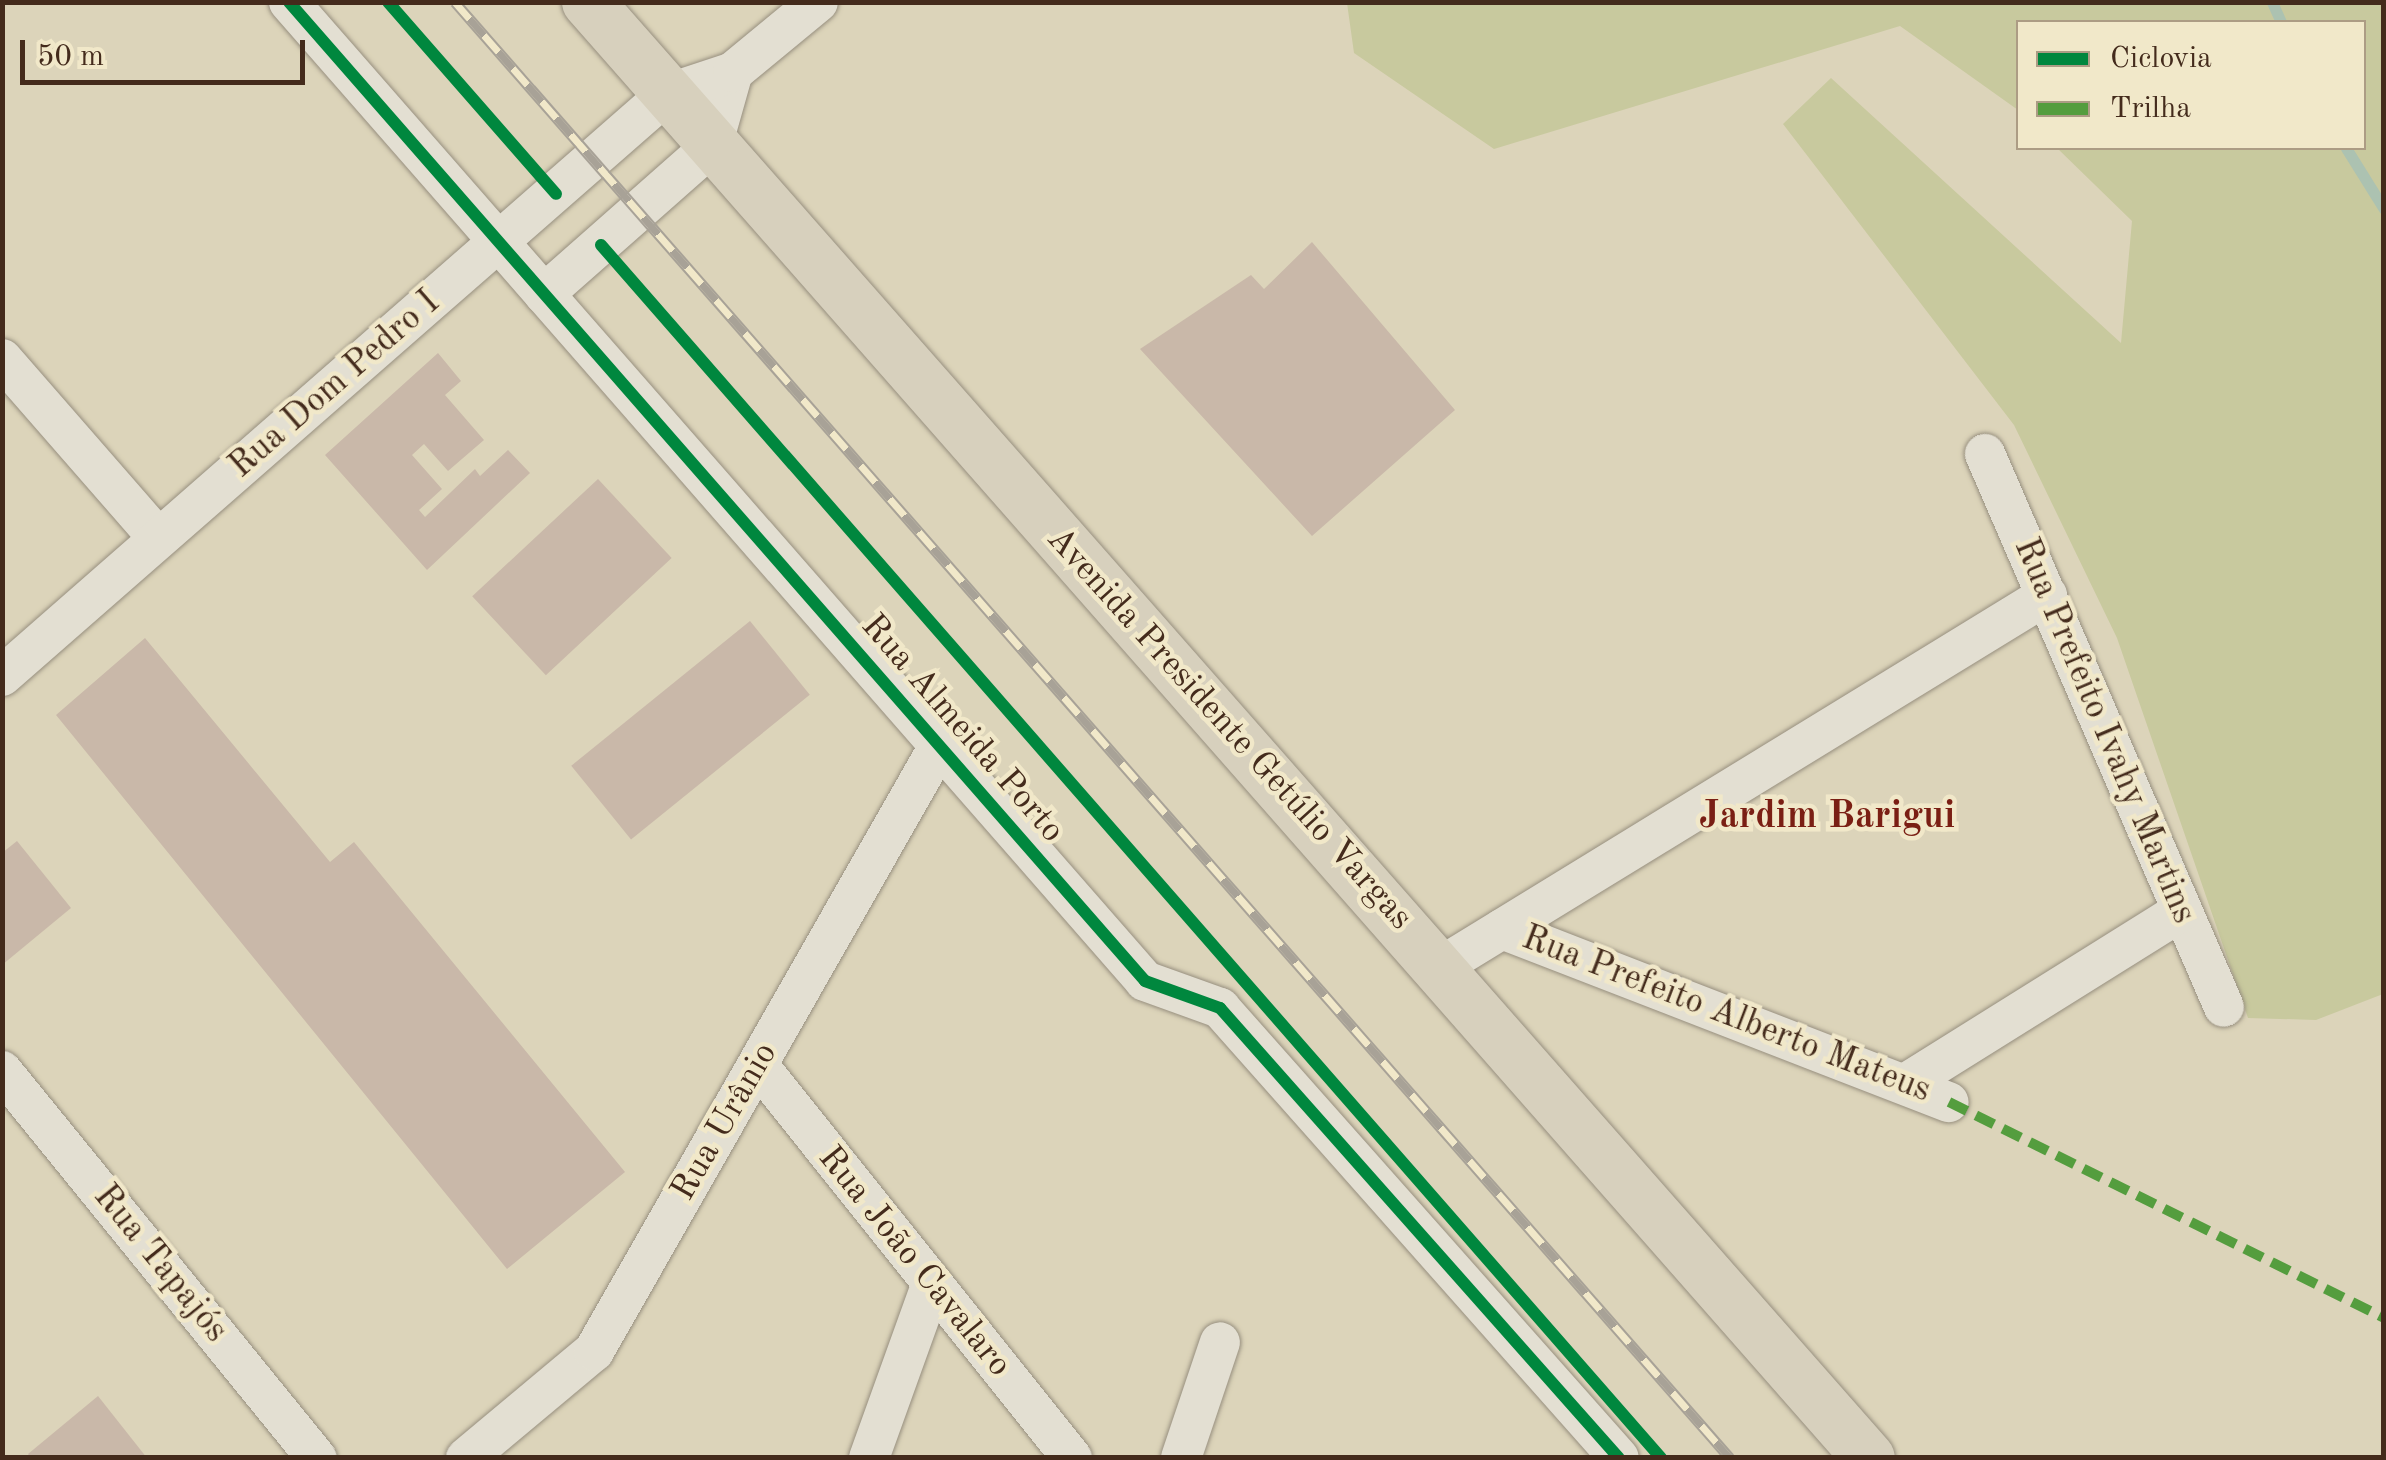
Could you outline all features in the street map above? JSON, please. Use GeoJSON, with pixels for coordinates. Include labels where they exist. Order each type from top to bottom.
{"type":"FeatureCollection","features":[{"type":"Feature","properties":{"kind":"main road","name":"Avenida Presidente Getúlio Vargas"},"geometry":{"type":"LineString","coordinates":[[588,2],[1869,1458]]}},
{"type":"Feature","properties":{"kind":"street","name":"Rua Almeida Porto"},"geometry":{"type":"LineString","coordinates":[[288,2],[1145,981],[1220,1008],[1619,1458]]}},
{"type":"Feature","properties":{"kind":"street"},"geometry":{"type":"LineString","coordinates":[[668,94],[733,72],[818,2]]}},
{"type":"Feature","properties":{"kind":"street"},"geometry":{"type":"LineString","coordinates":[[544,294],[712,146],[733,72]]}},
{"type":"Feature","properties":{"kind":"street","name":"Rua Dom Pedro I"},"geometry":{"type":"LineString","coordinates":[[2,676],[668,94]]}},
{"type":"Feature","properties":{"kind":"street"},"geometry":{"type":"LineString","coordinates":[[2,359],[158,538]]}},
{"type":"Feature","properties":{"kind":"street","name":"Rua Prefeito Ivahy Martins"},"geometry":{"type":"LineString","coordinates":[[1985,454],[2224,1008]]}},
{"type":"Feature","properties":{"kind":"street"},"geometry":{"type":"LineString","coordinates":[[1440,967],[2047,595]]}},
{"type":"Feature","properties":{"kind":"street","name":"Rua Urânio"},"geometry":{"type":"LineString","coordinates":[[466,1458],[594,1351],[938,748]]}},
{"type":"Feature","properties":{"kind":"street"},"geometry":{"type":"LineString","coordinates":[[1905,1084],[2180,912]]}},
{"type":"Feature","properties":{"kind":"street","name":"Rua Prefeito Alberto Mateus"},"geometry":{"type":"LineString","coordinates":[[1502,929],[1950,1102]]}},
{"type":"Feature","properties":{"kind":"street","name":"Rua João Cavalaro"},"geometry":{"type":"LineString","coordinates":[[758,1065],[930,1286],[1072,1458]]}},
{"type":"Feature","properties":{"kind":"street","name":"Rua Tapajós"},"geometry":{"type":"LineString","coordinates":[[2,1071],[317,1458]]}},
{"type":"Feature","properties":{"kind":"street"},"geometry":{"type":"LineString","coordinates":[[868,1458],[930,1286]]}},
{"type":"Feature","properties":{"kind":"street"},"geometry":{"type":"LineString","coordinates":[[1182,1458],[1220,1342]]}},
{"type":"Feature","properties":{"kind":"green space"},"geometry":{"type":"Polygon","coordinates":[[[1347,3],[2383,3],[2383,994],[2316,1020],[2248,1018],[2117,638],[2014,425],[1783,124],[1831,78],[2121,343],[2132,221],[2059,150],[2366,150],[2366,20],[2016,20],[2016,109],[1900,26],[1494,149],[1354,53],[1347,3]]]}},
{"type":"Feature","properties":{"kind":"building"},"geometry":{"type":"Polygon","coordinates":[[[1312,242],[1455,410],[1312,536],[1140,349],[1251,275],[1264,289],[1312,242]]]}},
{"type":"Feature","properties":{"kind":"building"},"geometry":{"type":"Polygon","coordinates":[[[438,353],[461,381],[445,395],[484,440],[448,471],[424,444],[412,455],[442,489],[419,510],[425,517],[475,469],[480,476],[508,450],[530,473],[427,570],[325,455],[438,353]]]}},
{"type":"Feature","properties":{"kind":"building"},"geometry":{"type":"Polygon","coordinates":[[[598,479],[672,558],[546,675],[472,596],[598,479]]]}},
{"type":"Feature","properties":{"kind":"building"},"geometry":{"type":"Polygon","coordinates":[[[750,621],[810,695],[631,840],[571,766],[750,621]]]}},
{"type":"Feature","properties":{"kind":"building"},"geometry":{"type":"Polygon","coordinates":[[[145,638],[330,862],[354,842],[625,1172],[507,1269],[56,715],[145,638]]]}},
{"type":"Feature","properties":{"kind":"building"},"geometry":{"type":"Polygon","coordinates":[[[17,841],[71,908],[2,965],[2,853],[17,841]]]}},
{"type":"Feature","properties":{"kind":"building"},"geometry":{"type":"Polygon","coordinates":[[[98,1396],[147,1458],[31,1458],[28,1454],[98,1396]]]}},
{"type":"Feature","properties":{"kind":"waterway"},"geometry":{"type":"LineString","coordinates":[[2272,2],[2280,20]]}},
{"type":"Feature","properties":{"kind":"waterway"},"geometry":{"type":"LineString","coordinates":[[2347,150],[2384,209]]}},
{"type":"Feature","properties":{"kind":"railway"},"geometry":{"type":"LineString","coordinates":[[455,2],[1730,1458]]}},
{"type":"Feature","properties":{"kind":"marked path"},"geometry":{"type":"LineString","coordinates":[[1949,1102],[2384,1318]]}},
{"type":"Feature","properties":{"kind":"cycle path"},"geometry":{"type":"LineString","coordinates":[[289,2],[1145,981],[1220,1008],[1619,1458]]}},
{"type":"Feature","properties":{"kind":"cycle path"},"geometry":{"type":"LineString","coordinates":[[388,2],[556,194]]}},
{"type":"Feature","properties":{"kind":"cycle path"},"geometry":{"type":"LineString","coordinates":[[601,245],[1661,1458]]}},
{"type":"Feature","properties":{"kind":"district","name":"Jardim Barigui"},"geometry":{"type":"Point","coordinates":[1827,818]}}]}
